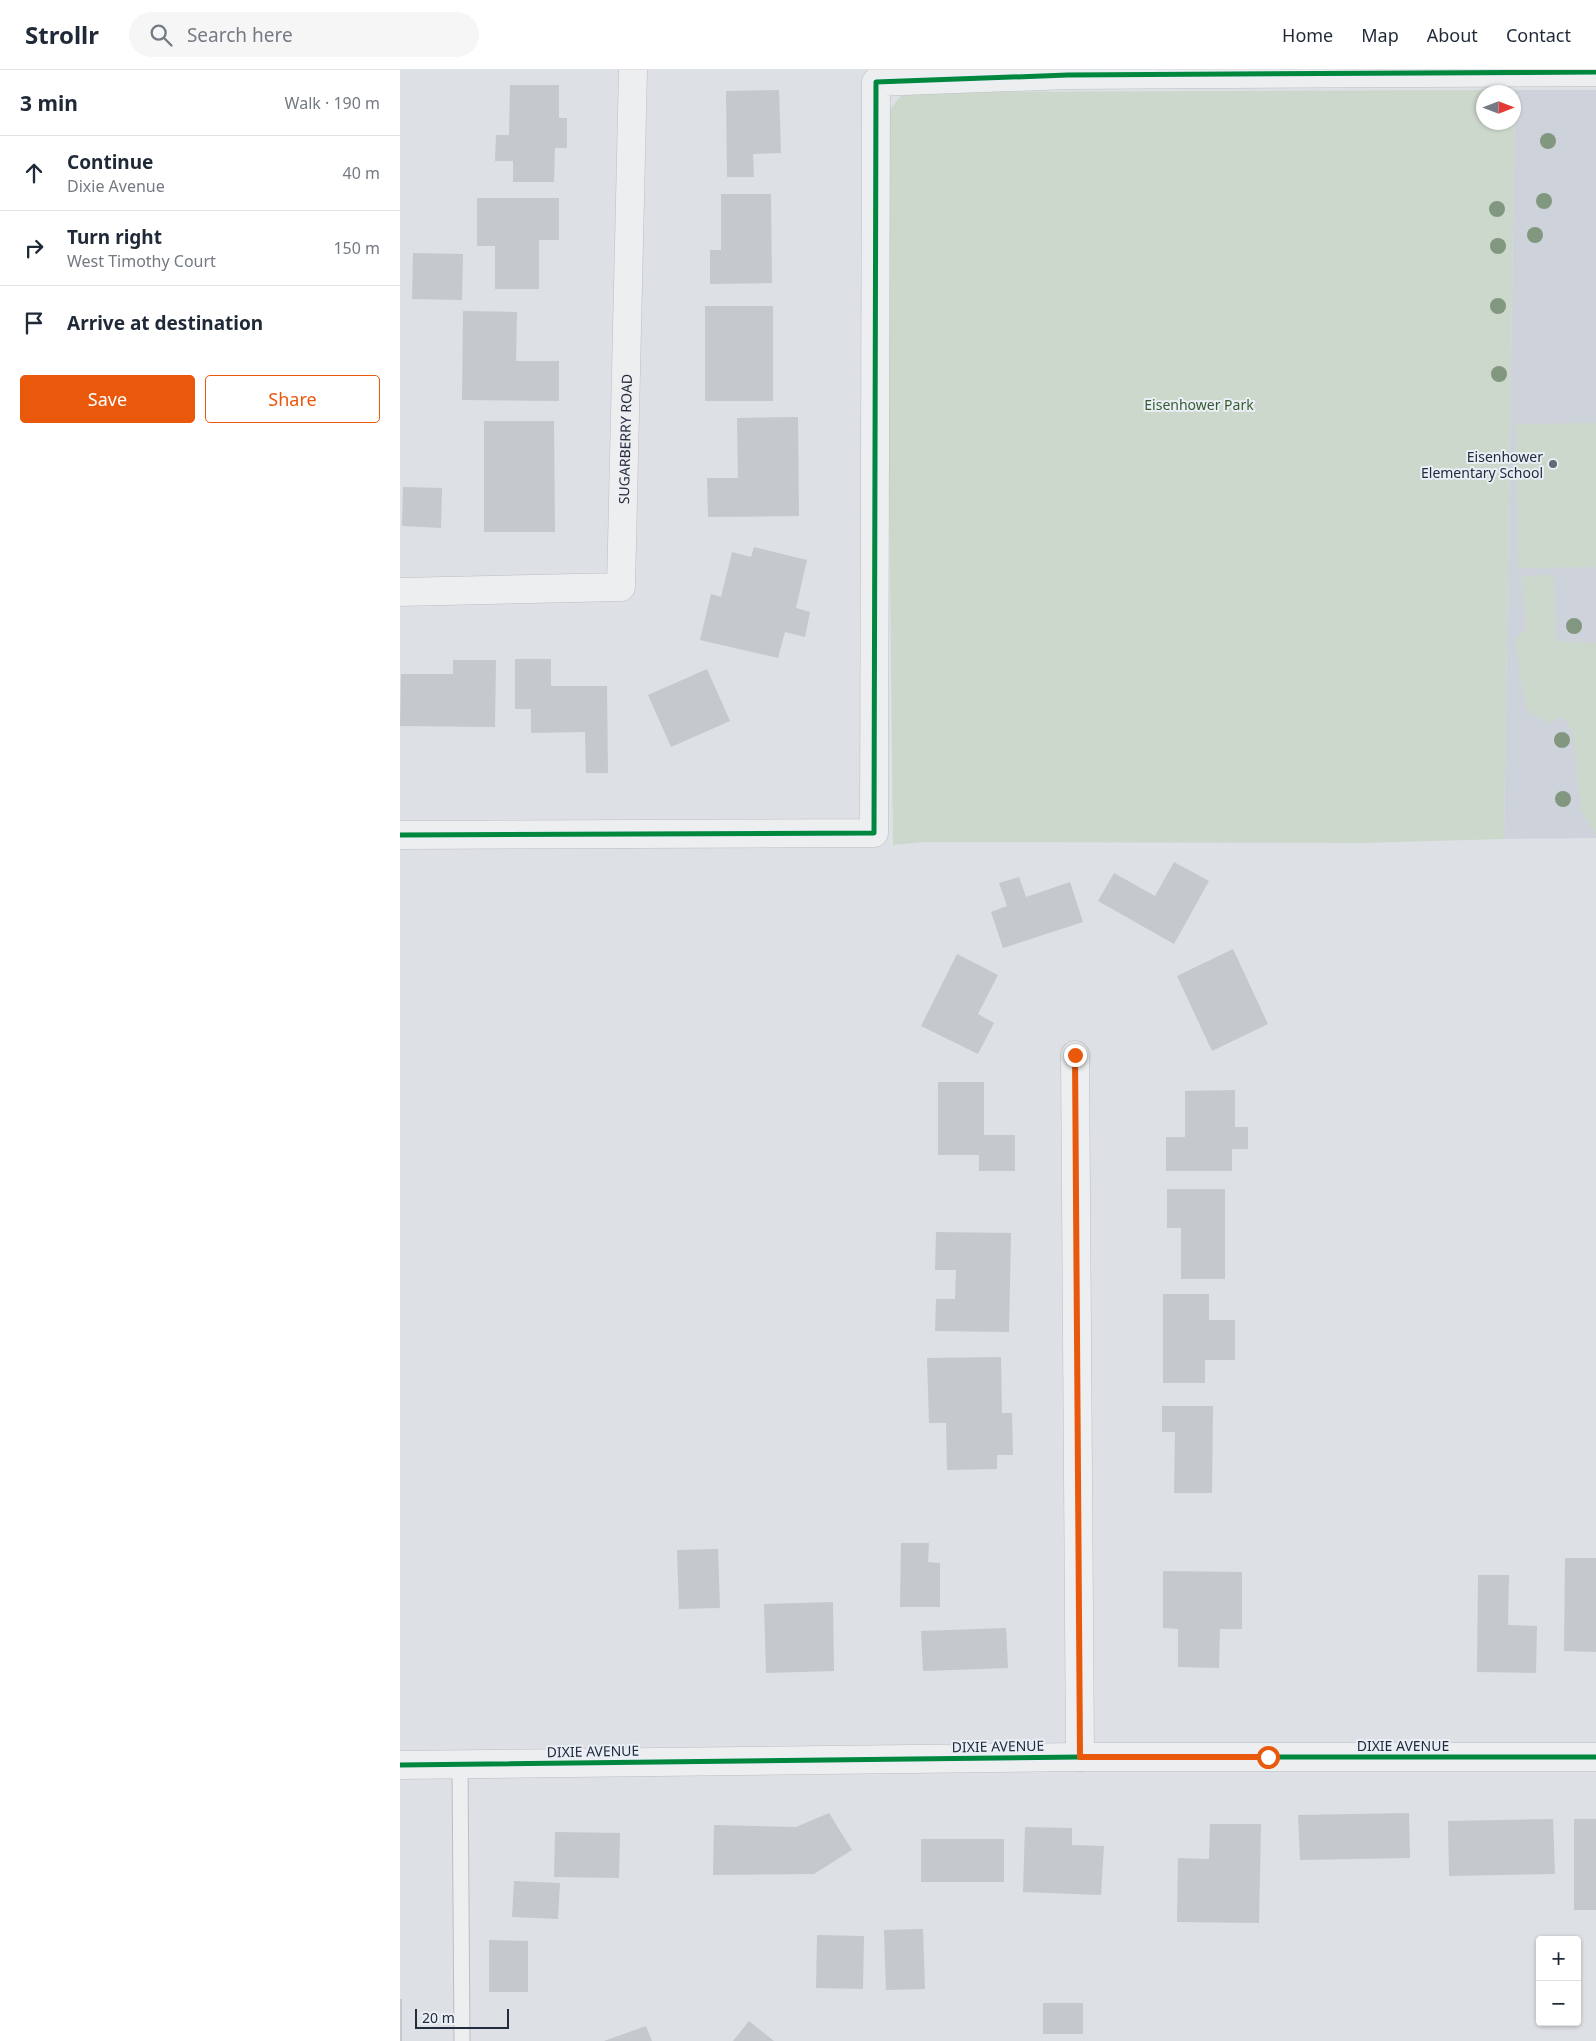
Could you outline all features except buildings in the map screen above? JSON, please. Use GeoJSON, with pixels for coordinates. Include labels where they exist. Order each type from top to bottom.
{"type":"FeatureCollection","features":[{"type":"Feature","properties":{"kind":"street","name":"SUGARBERRY ROAD"},"geometry":{"type":"LineString","coordinates":[[400,592],[621,587],[633,70]]}},
{"type":"Feature","properties":{"kind":"street"},"geometry":{"type":"LineString","coordinates":[[400,835],[874,833],[876,82],[1068,72],[1596,72]]}},
{"type":"Feature","properties":{"kind":"street"},"geometry":{"type":"LineString","coordinates":[[1075,1055],[1080,1757]]}},
{"type":"Feature","properties":{"kind":"street","name":"DIXIE AVENUE"},"geometry":{"type":"LineString","coordinates":[[400,1765],[1080,1757],[1596,1757]]}},
{"type":"Feature","properties":{"kind":"lane"},"geometry":{"type":"LineString","coordinates":[[460,1764],[462,2041]]}},
{"type":"Feature","properties":{"kind":"shaded area","name":"Eisenhower Elementary School"},"geometry":{"type":"Polygon","coordinates":[[[1521,90],[1596,90],[1596,838],[1504,839],[1514,130],[1521,130],[1521,90]]]}},
{"type":"Feature","properties":{"kind":"green space","name":"Eisenhower Park"},"geometry":{"type":"Polygon","coordinates":[[[1476,90],[1476,130],[1514,130],[1504,839],[1361,843],[925,842],[893,845],[885,116],[904,92],[1476,90]]]}},
{"type":"Feature","properties":{"kind":"green space"},"geometry":{"type":"Polygon","coordinates":[[[1596,423],[1596,567],[1518,568],[1516,424],[1596,423]]]}},
{"type":"Feature","properties":{"kind":"green space"},"geometry":{"type":"Polygon","coordinates":[[[1554,575],[1556,641],[1596,643],[1596,835],[1581,811],[1573,732],[1563,716],[1548,724],[1526,709],[1515,639],[1526,628],[1522,576],[1554,575]]]}},
{"type":"Feature","properties":{"kind":"cycle path"},"geometry":{"type":"LineString","coordinates":[[400,835],[874,833],[876,82],[1068,75],[1596,72]]}},
{"type":"Feature","properties":{"kind":"cycle path"},"geometry":{"type":"LineString","coordinates":[[400,1765],[1080,1757],[1596,1757]]}},
{"type":"Feature","properties":{"kind":"place","name":"Eisenhower Elementary School"},"geometry":{"type":"Point","coordinates":[1553,464]}},
{"type":"Feature","properties":{"kind":"route"},"geometry":{"type":"LineString","coordinates":[[1075,1055],[1080,1757],[1268,1757]]}}]}
